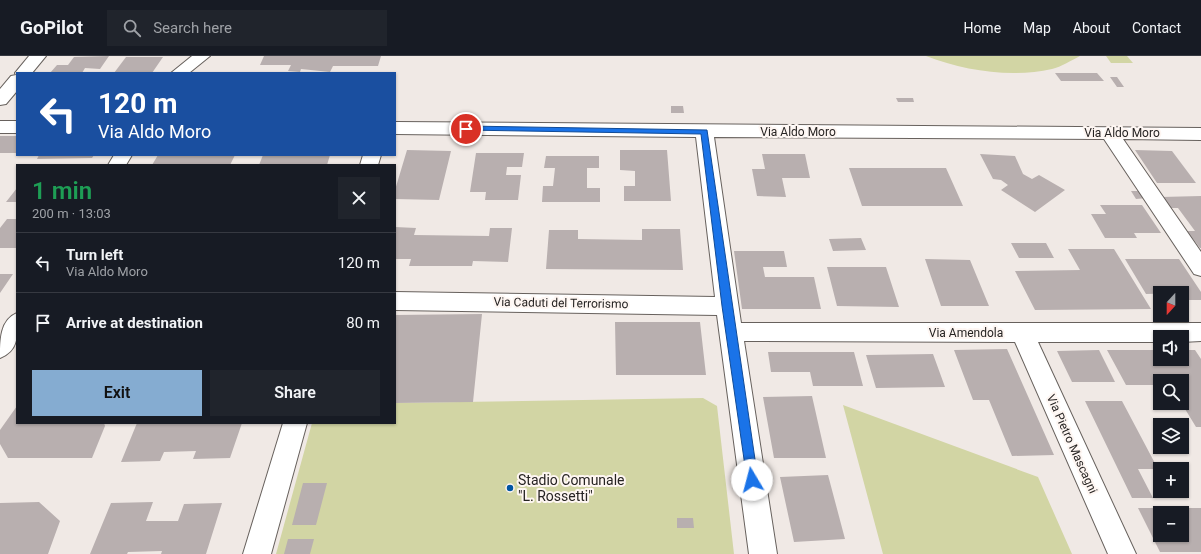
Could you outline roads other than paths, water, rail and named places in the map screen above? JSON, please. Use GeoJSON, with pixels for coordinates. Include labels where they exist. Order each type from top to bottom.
{"type":"FeatureCollection","features":[{"type":"Feature","properties":{"kind":"street"},"geometry":{"type":"LineString","coordinates":[[24,72],[38,56]]}},
{"type":"Feature","properties":{"kind":"street"},"geometry":{"type":"LineString","coordinates":[[172,72],[180,56]]}},
{"type":"Feature","properties":{"kind":"street"},"geometry":{"type":"LineString","coordinates":[[180,72],[202,56]]}},
{"type":"Feature","properties":{"kind":"street"},"geometry":{"type":"LineString","coordinates":[[0,100],[16,81]]}},
{"type":"Feature","properties":{"kind":"street"},"geometry":{"type":"LineString","coordinates":[[0,127],[16,127]]}},
{"type":"Feature","properties":{"kind":"street","name":"Via Aldo Moro"},"geometry":{"type":"LineString","coordinates":[[396,128],[1201,134]]}},
{"type":"Feature","properties":{"kind":"street"},"geometry":{"type":"LineString","coordinates":[[704,131],[726,306],[763,554]]}},
{"type":"Feature","properties":{"kind":"street"},"geometry":{"type":"LineString","coordinates":[[1109,133],[1201,268]]}},
{"type":"Feature","properties":{"kind":"street","name":"Via Caduti del Terrorismo"},"geometry":{"type":"LineString","coordinates":[[396,301],[726,306]]}},
{"type":"Feature","properties":{"kind":"street"},"geometry":{"type":"LineString","coordinates":[[0,348],[16,324]]}},
{"type":"Feature","properties":{"kind":"street","name":"Via Amendola"},"geometry":{"type":"LineString","coordinates":[[731,332],[1201,332]]}},
{"type":"Feature","properties":{"kind":"street","name":"Via Pietro Mascagni"},"geometry":{"type":"LineString","coordinates":[[1022,333],[1122,554]]}},
{"type":"Feature","properties":{"kind":"street"},"geometry":{"type":"LineString","coordinates":[[257,554],[295,424]]}},
{"type":"Feature","properties":{"kind":"place","name":"Stadio Comunale \"L. Rossetti\""},"geometry":{"type":"Point","coordinates":[510,488]}}]}
